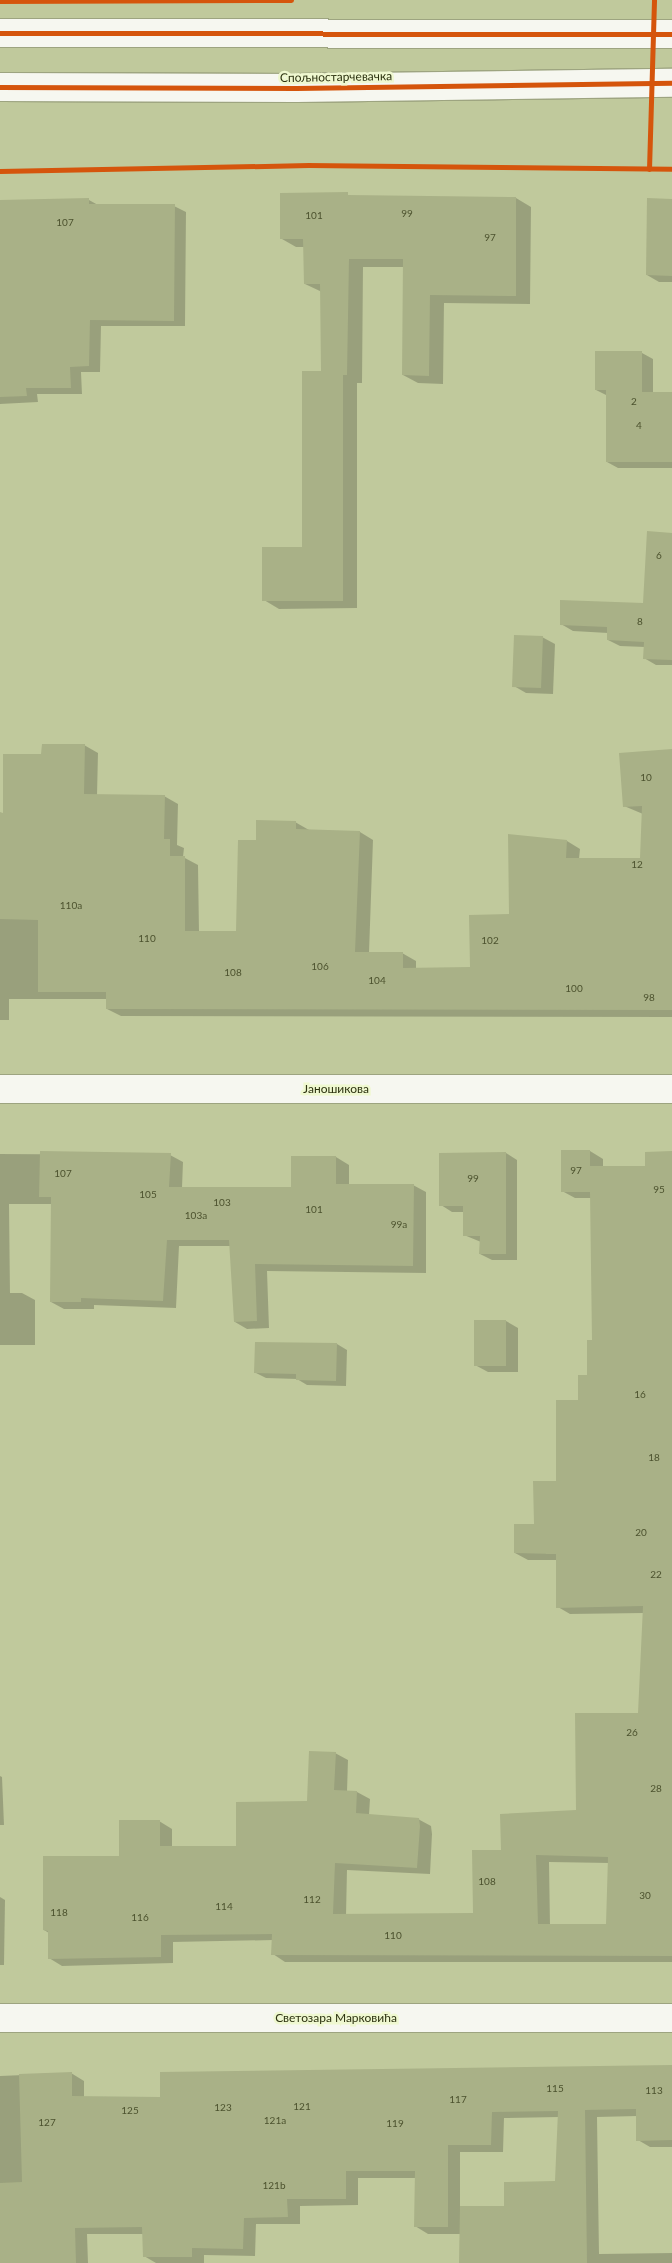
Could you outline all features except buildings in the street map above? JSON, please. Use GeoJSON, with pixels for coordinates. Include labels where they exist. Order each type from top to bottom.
{"type":"FeatureCollection","features":[{"type":"Feature","properties":{"kind":"street"},"geometry":{"type":"LineString","coordinates":[[0,33],[672,34]]}},
{"type":"Feature","properties":{"kind":"street","name":"Спољностарчевачка"},"geometry":{"type":"LineString","coordinates":[[0,87],[296,88],[672,83]]}},
{"type":"Feature","properties":{"kind":"street","name":"Јаношикова"},"geometry":{"type":"LineString","coordinates":[[0,1089],[672,1089]]}},
{"type":"Feature","properties":{"kind":"street","name":"Светозара Марковића"},"geometry":{"type":"LineString","coordinates":[[0,2018],[672,2018]]}},
{"type":"Feature","properties":{"kind":"cycle path"},"geometry":{"type":"LineString","coordinates":[[0,1],[291,0]]}},
{"type":"Feature","properties":{"kind":"cycle path"},"geometry":{"type":"LineString","coordinates":[[649,169],[654,0]]}},
{"type":"Feature","properties":{"kind":"cycle path"},"geometry":{"type":"LineString","coordinates":[[0,33],[672,34]]}},
{"type":"Feature","properties":{"kind":"cycle path"},"geometry":{"type":"LineString","coordinates":[[0,87],[296,88],[672,83]]}},
{"type":"Feature","properties":{"kind":"cycle path"},"geometry":{"type":"LineString","coordinates":[[0,171],[309,165],[672,169]]}}]}
